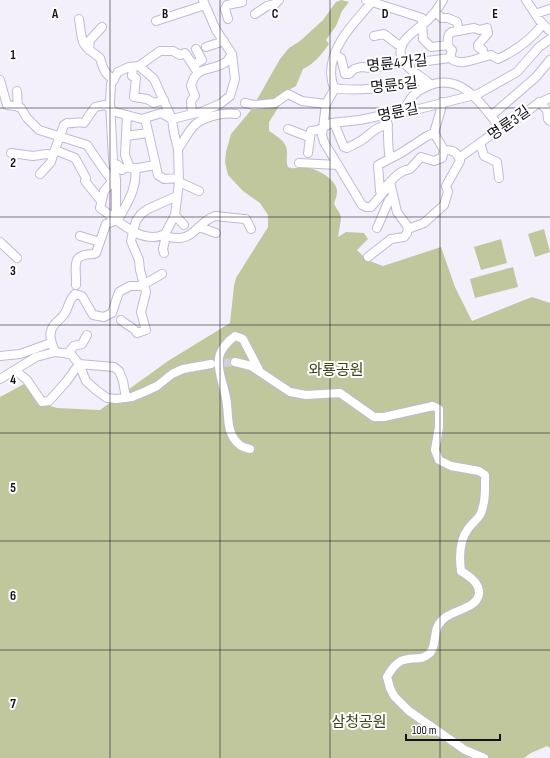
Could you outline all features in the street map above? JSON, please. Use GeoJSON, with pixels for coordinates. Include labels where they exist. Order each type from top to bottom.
{"type":"FeatureCollection","features":[{"type":"Feature","properties":{"kind":"street"},"geometry":{"type":"LineString","coordinates":[[228,19],[225,9],[227,5],[242,2],[242,0]]}},
{"type":"Feature","properties":{"kind":"street"},"geometry":{"type":"LineString","coordinates":[[255,14],[267,6],[275,4],[279,0]]}},
{"type":"Feature","properties":{"kind":"street"},"geometry":{"type":"LineString","coordinates":[[404,111],[406,104],[414,94],[429,83],[403,62],[400,49],[410,34],[435,12],[443,0]]}},
{"type":"Feature","properties":{"kind":"street"},"geometry":{"type":"LineString","coordinates":[[526,0],[535,14],[550,31]]}},
{"type":"Feature","properties":{"kind":"street"},"geometry":{"type":"LineString","coordinates":[[390,181],[386,190],[371,206],[366,207],[362,205],[324,142],[322,135],[326,104],[335,88],[332,83],[331,68],[342,38],[369,1],[422,18],[423,39],[431,47],[448,45]]}},
{"type":"Feature","properties":{"kind":"street"},"geometry":{"type":"LineString","coordinates":[[40,174],[51,162],[64,126],[67,123],[84,123],[95,107],[105,106],[127,116],[134,116],[142,119],[161,113],[172,119],[201,112],[220,104],[230,96],[235,79],[232,54],[216,30],[204,3],[156,21]]}},
{"type":"Feature","properties":{"kind":"street"},"geometry":{"type":"LineString","coordinates":[[535,14],[550,9]]}},
{"type":"Feature","properties":{"kind":"street"},"geometry":{"type":"LineString","coordinates":[[435,12],[442,18],[448,18],[457,22],[459,31],[474,28],[480,30],[487,28],[488,33],[478,45],[478,47],[483,50],[484,57]]}},
{"type":"Feature","properties":{"kind":"street"},"geometry":{"type":"LineString","coordinates":[[78,19],[82,44],[100,58],[106,75],[114,80]]}},
{"type":"Feature","properties":{"kind":"street","name":"명륜4가길"},"geometry":{"type":"LineString","coordinates":[[335,55],[341,58],[345,74],[349,74],[354,69],[361,67],[370,68],[416,60],[427,61],[450,58],[453,61],[460,63],[491,55],[498,59],[509,54],[526,42],[543,24]]}},
{"type":"Feature","properties":{"kind":"street"},"geometry":{"type":"LineString","coordinates":[[89,50],[90,40],[102,27]]}},
{"type":"Feature","properties":{"kind":"street","name":"명륜4가길"},"geometry":{"type":"LineString","coordinates":[[450,58],[452,50],[448,45],[449,34],[459,31]]}},
{"type":"Feature","properties":{"kind":"street"},"geometry":{"type":"LineString","coordinates":[[374,36],[384,34],[402,46]]}},
{"type":"Feature","properties":{"kind":"street","name":"명륜길"},"geometry":{"type":"LineString","coordinates":[[309,137],[311,131],[318,130],[334,123],[360,120],[478,94],[517,72],[539,47],[550,39]]}},
{"type":"Feature","properties":{"kind":"street"},"geometry":{"type":"LineString","coordinates":[[206,47],[224,40]]}},
{"type":"Feature","properties":{"kind":"street"},"geometry":{"type":"LineString","coordinates":[[193,65],[202,60],[196,49]]}},
{"type":"Feature","properties":{"kind":"street"},"geometry":{"type":"LineString","coordinates":[[118,220],[116,212],[116,179],[110,108],[111,84],[118,72],[129,66],[136,66],[160,51],[173,51],[180,55],[185,53],[198,73]]}},
{"type":"Feature","properties":{"kind":"street"},"geometry":{"type":"LineString","coordinates":[[192,114],[191,101],[195,96],[191,86],[198,73],[201,70],[216,67],[227,61],[232,54]]}},
{"type":"Feature","properties":{"kind":"street"},"geometry":{"type":"LineString","coordinates":[[491,116],[536,76],[550,60]]}},
{"type":"Feature","properties":{"kind":"street"},"geometry":{"type":"LineString","coordinates":[[136,66],[154,78],[172,119],[178,149],[178,196],[175,215],[165,235],[163,249],[164,253]]}},
{"type":"Feature","properties":{"kind":"street"},"geometry":{"type":"LineString","coordinates":[[136,66],[132,76],[136,78],[134,97],[147,99],[154,103],[164,100]]}},
{"type":"Feature","properties":{"kind":"street"},"geometry":{"type":"LineString","coordinates":[[0,80],[1,94],[6,101],[6,106],[21,108],[27,118],[39,130],[86,145],[111,178],[111,183],[104,191],[100,208],[133,232],[149,237],[165,235],[174,239],[186,237],[192,234],[208,219],[217,216],[246,219],[251,229]]}},
{"type":"Feature","properties":{"kind":"street","name":"명륜5길"},"geometry":{"type":"LineString","coordinates":[[335,88],[368,89],[422,81],[429,83],[446,82],[465,88],[471,95]]}},
{"type":"Feature","properties":{"kind":"street"},"geometry":{"type":"LineString","coordinates":[[17,91],[18,107]]}},
{"type":"Feature","properties":{"kind":"street"},"geometry":{"type":"LineString","coordinates":[[245,103],[275,103],[288,94],[302,101],[326,104]]}},
{"type":"Feature","properties":{"kind":"street"},"geometry":{"type":"LineString","coordinates":[[471,95],[478,99],[501,129]]}},
{"type":"Feature","properties":{"kind":"street","name":"명륜3길"},"geometry":{"type":"LineString","coordinates":[[459,158],[509,125],[539,102],[550,98]]}},
{"type":"Feature","properties":{"kind":"street"},"geometry":{"type":"LineString","coordinates":[[434,133],[378,165],[380,191],[387,187],[390,181],[404,170],[410,169],[421,157],[434,162],[442,158],[444,150],[434,133],[442,102]]}},
{"type":"Feature","properties":{"kind":"street","name":"명륜3길"},"geometry":{"type":"LineString","coordinates":[[539,102],[547,110],[548,119],[550,121]]}},
{"type":"Feature","properties":{"kind":"street"},"geometry":{"type":"LineString","coordinates":[[178,149],[197,123],[225,113],[236,114]]}},
{"type":"Feature","properties":{"kind":"street"},"geometry":{"type":"LineString","coordinates":[[387,114],[388,147],[390,158]]}},
{"type":"Feature","properties":{"kind":"street"},"geometry":{"type":"LineString","coordinates":[[76,285],[75,264],[84,254],[94,254],[106,224],[118,220],[135,186],[133,168],[125,155],[127,116]]}},
{"type":"Feature","properties":{"kind":"street"},"geometry":{"type":"LineString","coordinates":[[145,118],[158,175],[164,179],[179,180],[199,191]]}},
{"type":"Feature","properties":{"kind":"street"},"geometry":{"type":"LineString","coordinates":[[334,123],[344,147],[347,148],[363,140],[373,130],[383,125],[388,125]]}},
{"type":"Feature","properties":{"kind":"street"},"geometry":{"type":"LineString","coordinates":[[288,129],[309,137],[308,153]]}},
{"type":"Feature","properties":{"kind":"street"},"geometry":{"type":"LineString","coordinates":[[126,136],[148,133]]}},
{"type":"Feature","properties":{"kind":"street","name":"명륜3길"},"geometry":{"type":"LineString","coordinates":[[480,143],[484,156],[497,162],[499,178]]}},
{"type":"Feature","properties":{"kind":"street"},"geometry":{"type":"LineString","coordinates":[[408,229],[424,224],[444,205],[448,192],[446,186],[460,161],[457,153],[452,150],[444,150]]}},
{"type":"Feature","properties":{"kind":"street"},"geometry":{"type":"LineString","coordinates":[[11,153],[33,156],[54,152],[75,158],[86,178],[85,181],[101,201]]}},
{"type":"Feature","properties":{"kind":"street"},"geometry":{"type":"LineString","coordinates":[[299,163],[338,165]]}},
{"type":"Feature","properties":{"kind":"street"},"geometry":{"type":"LineString","coordinates":[[114,164],[118,165],[122,170],[127,167],[133,168],[155,165]]}},
{"type":"Feature","properties":{"kind":"street"},"geometry":{"type":"LineString","coordinates":[[368,257],[391,239],[404,237],[407,233],[408,227],[397,212],[390,181]]}},
{"type":"Feature","properties":{"kind":"street"},"geometry":{"type":"LineString","coordinates":[[120,320],[134,328],[137,333],[146,330],[141,312],[146,292],[139,260],[131,241],[133,232],[136,221],[141,214],[178,196]]}},
{"type":"Feature","properties":{"kind":"street"},"geometry":{"type":"LineString","coordinates":[[377,228],[389,200],[393,197]]}},
{"type":"Feature","properties":{"kind":"street"},"geometry":{"type":"LineString","coordinates":[[175,215],[184,225]]}},
{"type":"Feature","properties":{"kind":"street"},"geometry":{"type":"LineString","coordinates":[[199,227],[216,233]]}},
{"type":"Feature","properties":{"kind":"street"},"geometry":{"type":"LineString","coordinates":[[80,236],[100,242]]}},
{"type":"Feature","properties":{"kind":"street"},"geometry":{"type":"LineString","coordinates":[[0,242],[17,258]]}},
{"type":"Feature","properties":{"kind":"street"},"geometry":{"type":"LineString","coordinates":[[54,352],[50,338],[53,325],[65,313],[70,299],[75,294],[82,296],[93,314],[104,317],[112,313],[119,292],[130,286],[141,286],[162,274]]}},
{"type":"Feature","properties":{"kind":"street"},"geometry":{"type":"LineString","coordinates":[[68,354],[74,346],[82,344],[88,335]]}},
{"type":"Feature","properties":{"kind":"street"},"geometry":{"type":"LineString","coordinates":[[250,449],[240,447],[230,432],[226,397],[218,369],[221,352],[230,339],[235,336],[243,339],[250,350],[253,361],[260,373]]}},
{"type":"Feature","properties":{"kind":"street"},"geometry":{"type":"LineString","coordinates":[[0,356],[20,354],[51,343]]}},
{"type":"Feature","properties":{"kind":"street"},"geometry":{"type":"LineString","coordinates":[[0,379],[36,357],[54,352],[71,354],[80,364],[86,381],[107,398],[116,400],[132,397],[157,386],[172,374],[183,369],[211,364]]}},
{"type":"Feature","properties":{"kind":"street"},"geometry":{"type":"LineString","coordinates":[[235,362],[251,366],[290,392],[306,395],[340,393],[374,417],[433,406],[439,409],[439,428],[435,450],[439,460],[452,466],[480,470],[485,475],[486,494],[480,514],[467,530],[459,555],[461,571],[475,581],[480,589],[478,598],[473,604],[448,615],[439,622],[434,646],[430,653],[424,657],[405,658],[392,667],[387,677],[394,696],[408,711],[465,750],[484,758]]}},
{"type":"Feature","properties":{"kind":"street"},"geometry":{"type":"LineString","coordinates":[[15,370],[27,380],[42,402],[49,401],[80,364]]}},
{"type":"Feature","properties":{"kind":"street"},"geometry":{"type":"LineString","coordinates":[[80,364],[114,367],[119,371],[123,381],[126,398]]}},
{"type":"Feature","properties":{"kind":"green space"},"geometry":{"type":"Polygon","coordinates":[[[341,0],[349,2],[342,11],[336,26],[326,40],[329,44],[318,58],[303,69],[296,86],[283,93],[280,105],[269,122],[269,131],[282,140],[286,146],[288,167],[313,169],[330,178],[336,187],[337,192],[334,204],[340,214],[341,219],[338,237],[346,232],[364,233],[368,239],[357,250],[367,260],[383,266],[441,247],[455,287],[472,321],[532,297],[550,303],[550,748],[547,746],[524,758],[0,758],[0,397],[24,384],[37,402],[57,408],[100,410],[168,361],[230,323],[236,278],[268,227],[268,215],[260,203],[243,191],[228,175],[225,162],[231,134],[251,110],[280,59],[289,48],[300,41],[323,20],[336,2],[341,0]]]}},
{"type":"Feature","properties":{"kind":"green space"},"geometry":{"type":"Polygon","coordinates":[[[544,229],[550,252],[535,257],[528,234],[544,229]]]}},
{"type":"Feature","properties":{"kind":"green space"},"geometry":{"type":"Polygon","coordinates":[[[501,239],[507,263],[481,270],[474,247],[501,239]]]}},
{"type":"Feature","properties":{"kind":"green space"},"geometry":{"type":"Polygon","coordinates":[[[513,267],[518,287],[475,298],[470,279],[513,267]]]}},
{"type":"Feature","properties":{"kind":"tunnel"},"geometry":{"type":"LineString","coordinates":[[212,364],[235,362]]}},
{"type":"Feature","properties":{"kind":"park label","name":"와룡공원"},"geometry":{"type":"Point","coordinates":[336,370]}},
{"type":"Feature","properties":{"kind":"park label","name":"삼청공원"},"geometry":{"type":"Point","coordinates":[359,722]}}]}
